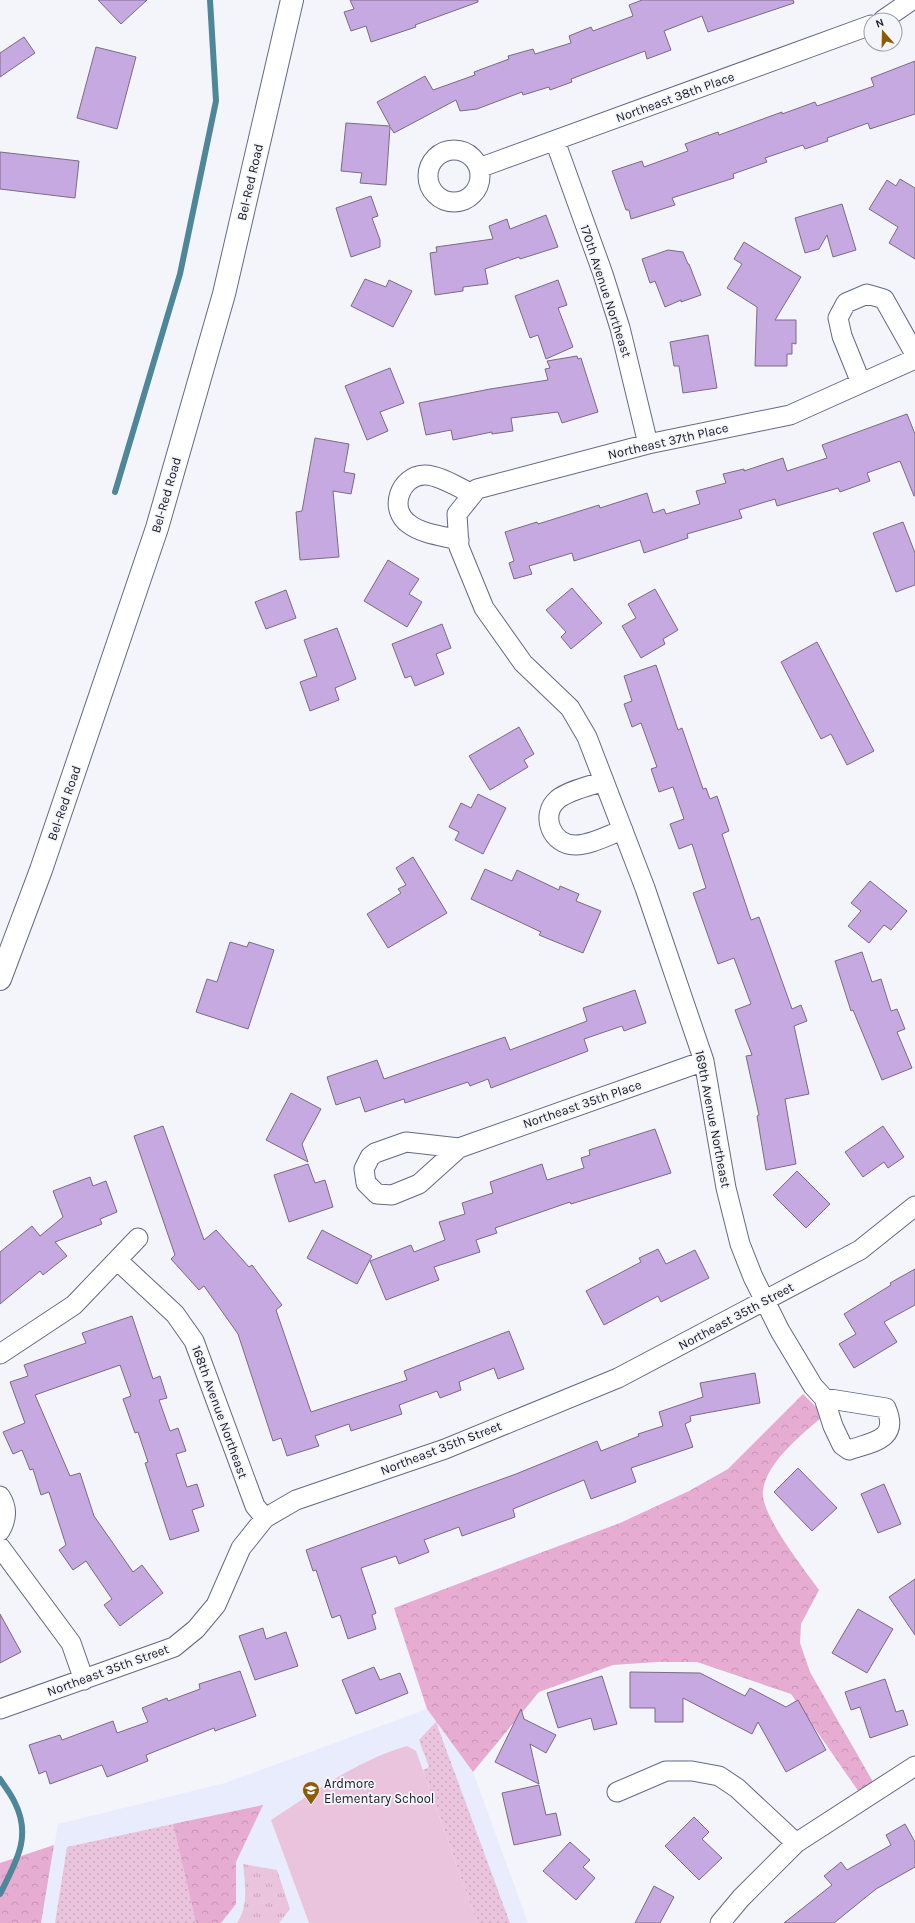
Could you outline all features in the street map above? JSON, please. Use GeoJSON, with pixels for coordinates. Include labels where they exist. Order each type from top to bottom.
{"type":"FeatureCollection","features":[{"type":"Feature","properties":{"kind":"main road","name":"Bel-Red Road"},"geometry":{"type":"LineString","coordinates":[[0,979],[41,870],[157,528],[224,294],[292,0]]}},
{"type":"Feature","properties":{"kind":"street"},"geometry":{"type":"LineString","coordinates":[[895,12],[912,0]]}},
{"type":"Feature","properties":{"kind":"street","name":"Northeast 38th Place"},"geometry":{"type":"LineString","coordinates":[[479,168],[863,28]]}},
{"type":"Feature","properties":{"kind":"street","name":"170th Avenue Northeast"},"geometry":{"type":"LineString","coordinates":[[555,141],[603,274],[620,328],[648,444]]}},
{"type":"Feature","properties":{"kind":"street"},"geometry":{"type":"LineString","coordinates":[[861,383],[842,336],[838,318],[846,303],[867,294],[884,299],[915,354]]}},
{"type":"Feature","properties":{"kind":"street","name":"Northeast 37th Place"},"geometry":{"type":"LineString","coordinates":[[570,708],[523,663],[484,608],[459,547],[457,514],[472,494],[477,489],[648,444],[790,415],[915,359]]}},
{"type":"Feature","properties":{"kind":"street"},"geometry":{"type":"LineString","coordinates":[[459,540],[416,528],[408,524],[399,509],[398,501],[400,492],[410,480],[424,474],[432,475],[472,494]]}},
{"type":"Feature","properties":{"kind":"street","name":"169th Avenue Northeast"},"geometry":{"type":"LineString","coordinates":[[570,708],[587,737],[623,830],[704,1061],[726,1188],[740,1244],[765,1302],[780,1331],[813,1386],[824,1398]]}},
{"type":"Feature","properties":{"kind":"street"},"geometry":{"type":"LineString","coordinates":[[604,781],[564,795],[558,800],[552,806],[549,813],[550,829],[561,842],[568,845],[577,846],[623,830]]}},
{"type":"Feature","properties":{"kind":"street","name":"Northeast 35th Place"},"geometry":{"type":"LineString","coordinates":[[459,1148],[704,1061]]}},
{"type":"Feature","properties":{"kind":"street","name":"Northeast 35th Street"},"geometry":{"type":"LineString","coordinates":[[0,1709],[174,1647],[196,1629],[216,1605],[241,1548],[265,1518],[296,1500],[445,1449],[618,1378],[765,1302],[860,1250],[915,1206]]}},
{"type":"Feature","properties":{"kind":"street"},"geometry":{"type":"LineString","coordinates":[[0,1354],[74,1305],[138,1238]]}},
{"type":"Feature","properties":{"kind":"street","name":"168th Avenue Northeast"},"geometry":{"type":"LineString","coordinates":[[117,1260],[175,1314],[194,1341],[255,1506],[265,1518]]}},
{"type":"Feature","properties":{"kind":"street"},"geometry":{"type":"LineString","coordinates":[[0,1496],[6,1512],[5,1522],[0,1531]]}},
{"type":"Feature","properties":{"kind":"street"},"geometry":{"type":"LineString","coordinates":[[0,1547],[71,1643],[84,1680]]}},
{"type":"Feature","properties":{"kind":"street"},"geometry":{"type":"LineString","coordinates":[[720,1923],[740,1898],[796,1843],[915,1766]]}},
{"type":"Feature","properties":{"kind":"street"},"geometry":{"type":"LineString","coordinates":[[617,1792],[666,1771],[692,1771],[719,1776],[737,1788],[796,1843]]}},
{"type":"Feature","properties":{"kind":"shaded area","name":"Ardmore Elementary School"},"geometry":{"type":"Polygon","coordinates":[[[427,1709],[473,1772],[528,1923],[41,1923],[58,1824],[225,1783],[427,1709]]]}},
{"type":"Feature","properties":{"kind":"green space"},"geometry":{"type":"Polygon","coordinates":[[[803,1394],[824,1415],[797,1439],[779,1458],[766,1479],[763,1490],[764,1500],[768,1513],[784,1541],[819,1590],[801,1624],[800,1643],[810,1672],[876,1787],[861,1795],[791,1694],[697,1662],[657,1662],[613,1665],[539,1692],[473,1772],[427,1709],[394,1608],[620,1523],[689,1491],[728,1469],[803,1394]]]}},
{"type":"Feature","properties":{"kind":"green space"},"geometry":{"type":"Polygon","coordinates":[[[436,1722],[510,1923],[477,1923],[423,1770],[429,1767],[419,1740],[436,1722]]]}},
{"type":"Feature","properties":{"kind":"green space"},"geometry":{"type":"Polygon","coordinates":[[[407,1746],[416,1751],[477,1923],[309,1923],[271,1820],[354,1768],[389,1752],[407,1746]]]}},
{"type":"Feature","properties":{"kind":"green space"},"geometry":{"type":"Polygon","coordinates":[[[263,1805],[236,1862],[236,1904],[221,1923],[196,1923],[173,1824],[263,1805]]]}},
{"type":"Feature","properties":{"kind":"green space"},"geometry":{"type":"Polygon","coordinates":[[[173,1824],[196,1923],[55,1923],[67,1847],[173,1824]]]}},
{"type":"Feature","properties":{"kind":"green space"},"geometry":{"type":"Polygon","coordinates":[[[54,1845],[41,1923],[0,1923],[0,1863],[54,1845]]]}},
{"type":"Feature","properties":{"kind":"green space"},"geometry":{"type":"Polygon","coordinates":[[[243,1864],[277,1870],[290,1909],[279,1923],[237,1923],[241,1916],[245,1902],[243,1864]]]}},
{"type":"Feature","properties":{"kind":"building"},"geometry":{"type":"Polygon","coordinates":[[[98,0],[147,0],[121,24],[98,0]]]}},
{"type":"Feature","properties":{"kind":"building"},"geometry":{"type":"Polygon","coordinates":[[[350,0],[478,0],[478,2],[415,25],[416,27],[371,42],[366,26],[351,31],[344,12],[354,9],[350,0]]]}},
{"type":"Feature","properties":{"kind":"building"},"geometry":{"type":"Polygon","coordinates":[[[642,0],[793,0],[794,3],[708,32],[702,16],[664,31],[671,50],[647,59],[645,51],[571,79],[572,82],[550,90],[549,87],[523,95],[522,92],[477,109],[460,111],[456,100],[394,133],[390,127],[386,185],[360,183],[362,173],[341,171],[346,123],[390,126],[377,102],[425,76],[433,90],[475,75],[474,72],[509,59],[508,56],[533,49],[535,54],[571,43],[569,36],[591,27],[593,31],[633,16],[629,5],[642,0]]]}},
{"type":"Feature","properties":{"kind":"building"},"geometry":{"type":"Polygon","coordinates":[[[24,37],[35,53],[0,77],[0,53],[24,37]]]}},
{"type":"Feature","properties":{"kind":"building"},"geometry":{"type":"Polygon","coordinates":[[[96,47],[136,57],[117,129],[77,118],[96,47]]]}},
{"type":"Feature","properties":{"kind":"building"},"geometry":{"type":"Polygon","coordinates":[[[915,61],[915,114],[870,129],[868,123],[827,138],[828,141],[805,149],[803,145],[765,158],[767,162],[733,174],[734,178],[672,198],[675,205],[631,219],[629,210],[626,210],[612,171],[642,161],[644,167],[688,151],[685,144],[718,132],[719,135],[782,112],[782,114],[815,102],[817,106],[874,86],[871,78],[915,61]]]}},
{"type":"Feature","properties":{"kind":"building"},"geometry":{"type":"Polygon","coordinates":[[[0,152],[79,161],[75,198],[0,189],[0,152]]]}},
{"type":"Feature","properties":{"kind":"building"},"geometry":{"type":"Polygon","coordinates":[[[900,179],[915,188],[915,259],[889,243],[898,227],[869,209],[887,180],[896,186],[900,179]]]}},
{"type":"Feature","properties":{"kind":"building"},"geometry":{"type":"Polygon","coordinates":[[[371,196],[378,216],[372,218],[380,240],[380,247],[351,257],[336,208],[371,196]]]}},
{"type":"Feature","properties":{"kind":"building"},"geometry":{"type":"Polygon","coordinates":[[[842,204],[856,250],[833,257],[827,235],[819,249],[805,253],[795,218],[842,204]]]}},
{"type":"Feature","properties":{"kind":"building"},"geometry":{"type":"Polygon","coordinates":[[[546,215],[558,247],[520,259],[519,257],[485,269],[488,284],[463,287],[463,291],[435,295],[430,253],[437,252],[436,247],[493,239],[489,226],[507,219],[510,229],[546,215]]]}},
{"type":"Feature","properties":{"kind":"building"},"geometry":{"type":"Polygon","coordinates":[[[744,242],[801,277],[775,320],[796,320],[796,344],[792,343],[792,354],[787,354],[787,366],[755,366],[757,307],[727,288],[742,264],[734,259],[744,242]]]}},
{"type":"Feature","properties":{"kind":"building"},"geometry":{"type":"Polygon","coordinates":[[[668,250],[683,252],[701,295],[681,302],[681,300],[665,307],[655,281],[650,283],[642,259],[668,250]]]}},
{"type":"Feature","properties":{"kind":"building"},"geometry":{"type":"Polygon","coordinates":[[[365,279],[386,287],[389,280],[412,291],[393,327],[351,306],[365,279]]]}},
{"type":"Feature","properties":{"kind":"building"},"geometry":{"type":"Polygon","coordinates":[[[558,280],[567,305],[558,308],[573,347],[546,359],[538,335],[530,338],[515,296],[558,280]]]}},
{"type":"Feature","properties":{"kind":"building"},"geometry":{"type":"Polygon","coordinates":[[[708,335],[717,388],[683,393],[679,366],[674,366],[670,342],[708,335]]]}},
{"type":"Feature","properties":{"kind":"building"},"geometry":{"type":"Polygon","coordinates":[[[577,356],[578,359],[581,358],[598,412],[562,423],[558,412],[511,418],[513,431],[492,434],[492,432],[453,440],[451,430],[426,435],[419,403],[490,389],[548,380],[545,369],[550,368],[547,361],[577,356]]]}},
{"type":"Feature","properties":{"kind":"building"},"geometry":{"type":"Polygon","coordinates":[[[390,368],[404,403],[380,412],[388,431],[367,440],[345,386],[390,368]]]}},
{"type":"Feature","properties":{"kind":"building"},"geometry":{"type":"Polygon","coordinates":[[[907,414],[915,434],[915,496],[900,461],[867,473],[870,481],[840,492],[838,488],[777,506],[775,499],[739,510],[742,518],[687,534],[688,538],[644,553],[640,540],[574,561],[572,553],[529,566],[532,574],[514,579],[509,563],[514,561],[505,532],[537,522],[538,524],[599,505],[600,508],[647,493],[653,513],[664,509],[666,514],[700,504],[696,491],[726,483],[723,474],[744,469],[744,471],[783,458],[787,471],[827,458],[822,445],[907,414]]]}},
{"type":"Feature","properties":{"kind":"building"},"geometry":{"type":"Polygon","coordinates":[[[315,438],[349,444],[344,472],[355,474],[351,494],[333,491],[339,557],[300,560],[296,512],[302,511],[315,438]]]}},
{"type":"Feature","properties":{"kind":"building"},"geometry":{"type":"Polygon","coordinates":[[[903,522],[915,553],[915,585],[896,592],[873,533],[903,522]]]}},
{"type":"Feature","properties":{"kind":"building"},"geometry":{"type":"Polygon","coordinates":[[[388,560],[419,579],[409,594],[422,602],[407,627],[364,601],[388,560]]]}},
{"type":"Feature","properties":{"kind":"building"},"geometry":{"type":"Polygon","coordinates":[[[572,588],[602,623],[571,649],[561,637],[566,632],[546,610],[572,588]]]}},
{"type":"Feature","properties":{"kind":"building"},"geometry":{"type":"Polygon","coordinates":[[[655,589],[678,630],[663,639],[665,644],[641,658],[622,626],[636,618],[628,604],[655,589]]]}},
{"type":"Feature","properties":{"kind":"building"},"geometry":{"type":"Polygon","coordinates":[[[286,590],[296,618],[266,629],[255,602],[286,590]]]}},
{"type":"Feature","properties":{"kind":"building"},"geometry":{"type":"Polygon","coordinates":[[[442,624],[451,648],[436,654],[444,674],[415,686],[411,676],[405,678],[392,644],[442,624]]]}},
{"type":"Feature","properties":{"kind":"building"},"geometry":{"type":"Polygon","coordinates":[[[337,628],[356,679],[335,688],[339,700],[310,711],[300,682],[317,676],[304,640],[337,628]]]}},
{"type":"Feature","properties":{"kind":"building"},"geometry":{"type":"Polygon","coordinates":[[[817,642],[874,751],[847,765],[831,734],[821,739],[781,662],[817,642]]]}},
{"type":"Feature","properties":{"kind":"building"},"geometry":{"type":"Polygon","coordinates":[[[656,665],[678,730],[682,728],[703,789],[706,788],[710,799],[717,796],[729,831],[722,834],[751,920],[759,917],[792,1009],[801,1005],[807,1021],[794,1026],[809,1094],[785,1099],[796,1164],[766,1170],[757,1116],[759,1115],[746,1056],[752,1055],[735,1010],[751,1004],[734,958],[718,964],[693,893],[706,888],[692,844],[679,849],[670,824],[684,819],[673,787],[659,792],[651,769],[657,767],[641,723],[632,727],[624,704],[632,701],[624,676],[656,665]]]}},
{"type":"Feature","properties":{"kind":"building"},"geometry":{"type":"Polygon","coordinates":[[[519,727],[534,754],[524,760],[528,767],[490,790],[469,756],[519,727]]]}},
{"type":"Feature","properties":{"kind":"building"},"geometry":{"type":"Polygon","coordinates":[[[478,794],[506,808],[483,854],[455,840],[459,832],[449,827],[461,803],[471,808],[478,794]]]}},
{"type":"Feature","properties":{"kind":"building"},"geometry":{"type":"Polygon","coordinates":[[[413,857],[447,913],[388,948],[367,914],[401,893],[398,889],[406,885],[396,868],[413,857]]]}},
{"type":"Feature","properties":{"kind":"building"},"geometry":{"type":"Polygon","coordinates":[[[485,869],[512,881],[517,870],[559,890],[560,886],[579,894],[576,901],[601,911],[583,953],[539,935],[541,932],[471,899],[485,869]]]}},
{"type":"Feature","properties":{"kind":"building"},"geometry":{"type":"Polygon","coordinates":[[[870,881],[907,911],[891,930],[884,925],[869,943],[848,926],[861,911],[851,903],[870,881]]]}},
{"type":"Feature","properties":{"kind":"building"},"geometry":{"type":"Polygon","coordinates":[[[230,942],[247,947],[249,942],[274,950],[248,1029],[196,1012],[207,979],[217,982],[230,942]]]}},
{"type":"Feature","properties":{"kind":"building"},"geometry":{"type":"Polygon","coordinates":[[[862,952],[872,982],[881,979],[891,1011],[897,1009],[905,1029],[897,1032],[912,1068],[882,1080],[853,1010],[851,1011],[835,961],[862,952]]]}},
{"type":"Feature","properties":{"kind":"building"},"geometry":{"type":"Polygon","coordinates":[[[635,990],[646,1023],[624,1031],[622,1026],[584,1039],[588,1051],[491,1088],[488,1079],[470,1086],[468,1082],[405,1103],[404,1099],[365,1112],[360,1097],[336,1105],[327,1077],[377,1060],[384,1079],[505,1037],[510,1050],[587,1021],[583,1008],[635,990]]]}},
{"type":"Feature","properties":{"kind":"building"},"geometry":{"type":"Polygon","coordinates":[[[291,1093],[321,1109],[302,1144],[308,1162],[266,1140],[291,1093]]]}},
{"type":"Feature","properties":{"kind":"building"},"geometry":{"type":"Polygon","coordinates":[[[163,1126],[204,1240],[216,1230],[249,1267],[252,1265],[282,1305],[276,1310],[311,1412],[407,1380],[404,1371],[509,1331],[524,1369],[498,1379],[494,1368],[459,1382],[461,1390],[440,1398],[437,1391],[399,1405],[402,1414],[351,1431],[349,1424],[315,1436],[319,1446],[287,1456],[281,1438],[273,1441],[238,1334],[204,1286],[199,1290],[171,1259],[175,1255],[134,1136],[163,1126]]]}},
{"type":"Feature","properties":{"kind":"building"},"geometry":{"type":"Polygon","coordinates":[[[883,1126],[904,1157],[888,1168],[884,1162],[863,1177],[845,1152],[883,1126]]]}},
{"type":"Feature","properties":{"kind":"building"},"geometry":{"type":"Polygon","coordinates":[[[655,1129],[671,1173],[571,1204],[570,1202],[495,1228],[497,1233],[476,1240],[480,1252],[434,1267],[439,1280],[386,1300],[370,1261],[411,1245],[414,1252],[445,1240],[439,1222],[465,1214],[462,1203],[493,1193],[490,1182],[542,1164],[547,1180],[584,1168],[581,1158],[590,1155],[589,1150],[655,1129]]]}},
{"type":"Feature","properties":{"kind":"building"},"geometry":{"type":"Polygon","coordinates":[[[308,1164],[315,1183],[325,1180],[333,1207],[289,1222],[274,1175],[308,1164]]]}},
{"type":"Feature","properties":{"kind":"building"},"geometry":{"type":"Polygon","coordinates":[[[797,1171],[830,1204],[806,1228],[773,1195],[797,1171]]]}},
{"type":"Feature","properties":{"kind":"building"},"geometry":{"type":"Polygon","coordinates":[[[90,1177],[93,1186],[106,1181],[117,1212],[100,1219],[102,1224],[55,1242],[67,1256],[43,1275],[40,1271],[0,1304],[0,1252],[32,1226],[40,1236],[63,1217],[53,1191],[90,1177]]]}},
{"type":"Feature","properties":{"kind":"building"},"geometry":{"type":"Polygon","coordinates":[[[322,1230],[372,1256],[357,1284],[307,1258],[322,1230]]]}},
{"type":"Feature","properties":{"kind":"building"},"geometry":{"type":"Polygon","coordinates":[[[658,1249],[666,1264],[695,1250],[709,1278],[661,1302],[658,1296],[604,1325],[586,1291],[641,1262],[639,1258],[658,1249]]]}},
{"type":"Feature","properties":{"kind":"building"},"geometry":{"type":"Polygon","coordinates":[[[915,1269],[915,1305],[884,1322],[897,1342],[854,1368],[839,1344],[856,1334],[844,1314],[891,1285],[890,1283],[915,1269]]]}},
{"type":"Feature","properties":{"kind":"building"},"geometry":{"type":"Polygon","coordinates":[[[132,1316],[153,1379],[160,1376],[167,1398],[159,1400],[170,1431],[178,1428],[186,1451],[176,1454],[187,1487],[197,1484],[204,1506],[192,1510],[199,1531],[170,1540],[145,1463],[148,1462],[138,1432],[135,1433],[123,1399],[131,1396],[120,1365],[35,1395],[70,1476],[80,1473],[94,1516],[133,1572],[142,1565],[163,1593],[120,1626],[104,1605],[112,1599],[86,1561],[73,1570],[59,1550],[66,1545],[49,1492],[41,1495],[33,1469],[30,1470],[22,1450],[13,1454],[3,1432],[25,1423],[10,1382],[28,1376],[24,1365],[86,1343],[82,1333],[132,1316]]]}},
{"type":"Feature","properties":{"kind":"building"},"geometry":{"type":"Polygon","coordinates":[[[755,1373],[760,1403],[690,1416],[691,1421],[685,1424],[693,1447],[631,1468],[636,1482],[591,1499],[584,1480],[513,1509],[515,1517],[462,1536],[459,1527],[424,1540],[429,1552],[399,1564],[396,1556],[361,1568],[376,1613],[372,1615],[376,1629],[348,1639],[340,1615],[332,1618],[316,1570],[313,1571],[306,1550],[516,1474],[597,1441],[601,1451],[639,1436],[638,1434],[663,1426],[659,1412],[703,1397],[700,1383],[755,1373]]]}},
{"type":"Feature","properties":{"kind":"building"},"geometry":{"type":"Polygon","coordinates":[[[798,1468],[837,1508],[812,1531],[774,1492],[798,1468]]]}},
{"type":"Feature","properties":{"kind":"building"},"geometry":{"type":"Polygon","coordinates":[[[884,1484],[901,1524],[878,1533],[861,1494],[884,1484]]]}},
{"type":"Feature","properties":{"kind":"building"},"geometry":{"type":"Polygon","coordinates":[[[915,1579],[915,1635],[889,1597],[915,1579]]]}},
{"type":"Feature","properties":{"kind":"building"},"geometry":{"type":"Polygon","coordinates":[[[858,1609],[893,1629],[867,1673],[832,1653],[858,1609]]]}},
{"type":"Feature","properties":{"kind":"building"},"geometry":{"type":"Polygon","coordinates":[[[0,1614],[21,1652],[0,1663],[0,1614]]]}},
{"type":"Feature","properties":{"kind":"building"},"geometry":{"type":"Polygon","coordinates":[[[263,1628],[266,1639],[286,1632],[298,1666],[255,1680],[239,1636],[263,1628]]]}},
{"type":"Feature","properties":{"kind":"building"},"geometry":{"type":"Polygon","coordinates":[[[374,1667],[380,1680],[400,1673],[408,1693],[356,1714],[342,1680],[374,1667]]]}},
{"type":"Feature","properties":{"kind":"building"},"geometry":{"type":"Polygon","coordinates":[[[240,1671],[256,1716],[215,1731],[214,1728],[146,1755],[148,1761],[107,1777],[102,1765],[50,1784],[46,1771],[39,1774],[29,1745],[60,1735],[62,1740],[113,1721],[117,1733],[148,1722],[142,1708],[167,1698],[168,1701],[200,1689],[199,1684],[240,1671]]]}},
{"type":"Feature","properties":{"kind":"building"},"geometry":{"type":"Polygon","coordinates":[[[630,1672],[700,1673],[745,1696],[750,1688],[786,1707],[798,1700],[826,1750],[786,1772],[758,1722],[752,1734],[683,1698],[683,1722],[655,1722],[655,1708],[630,1708],[630,1672]]]}},
{"type":"Feature","properties":{"kind":"building"},"geometry":{"type":"Polygon","coordinates":[[[602,1676],[617,1724],[594,1730],[591,1718],[558,1728],[547,1693],[602,1676]]]}},
{"type":"Feature","properties":{"kind":"building"},"geometry":{"type":"Polygon","coordinates":[[[885,1679],[896,1712],[903,1710],[908,1725],[870,1738],[860,1707],[851,1710],[845,1692],[885,1679]]]}},
{"type":"Feature","properties":{"kind":"building"},"geometry":{"type":"Polygon","coordinates":[[[521,1709],[524,1719],[556,1735],[546,1753],[530,1744],[539,1784],[495,1762],[521,1709]]]}},
{"type":"Feature","properties":{"kind":"building"},"geometry":{"type":"Polygon","coordinates":[[[539,1785],[546,1815],[556,1813],[561,1835],[514,1845],[502,1793],[539,1785]]]}},
{"type":"Feature","properties":{"kind":"building"},"geometry":{"type":"Polygon","coordinates":[[[694,1817],[709,1832],[702,1839],[722,1858],[699,1880],[665,1846],[694,1817]]]}},
{"type":"Feature","properties":{"kind":"building"},"geometry":{"type":"Polygon","coordinates":[[[905,1824],[915,1842],[915,1867],[876,1889],[834,1923],[784,1923],[832,1885],[824,1876],[841,1862],[847,1870],[891,1845],[886,1835],[905,1824]]]}},
{"type":"Feature","properties":{"kind":"building"},"geometry":{"type":"Polygon","coordinates":[[[570,1842],[590,1860],[583,1867],[595,1878],[576,1900],[543,1871],[570,1842]]]}},
{"type":"Feature","properties":{"kind":"building"},"geometry":{"type":"Polygon","coordinates":[[[654,1886],[674,1897],[660,1923],[635,1923],[654,1886]]]}},
{"type":"Feature","properties":{"kind":"waterway"},"geometry":{"type":"LineString","coordinates":[[115,492],[180,274],[216,101],[210,0]]}},
{"type":"Feature","properties":{"kind":"waterway"},"geometry":{"type":"LineString","coordinates":[[0,1779],[15,1803],[20,1815],[22,1827],[20,1849],[0,1894]]}},
{"type":"Feature","properties":{"kind":"place","name":"Ardmore Elementary School"},"geometry":{"type":"Point","coordinates":[311,1805]}}]}
